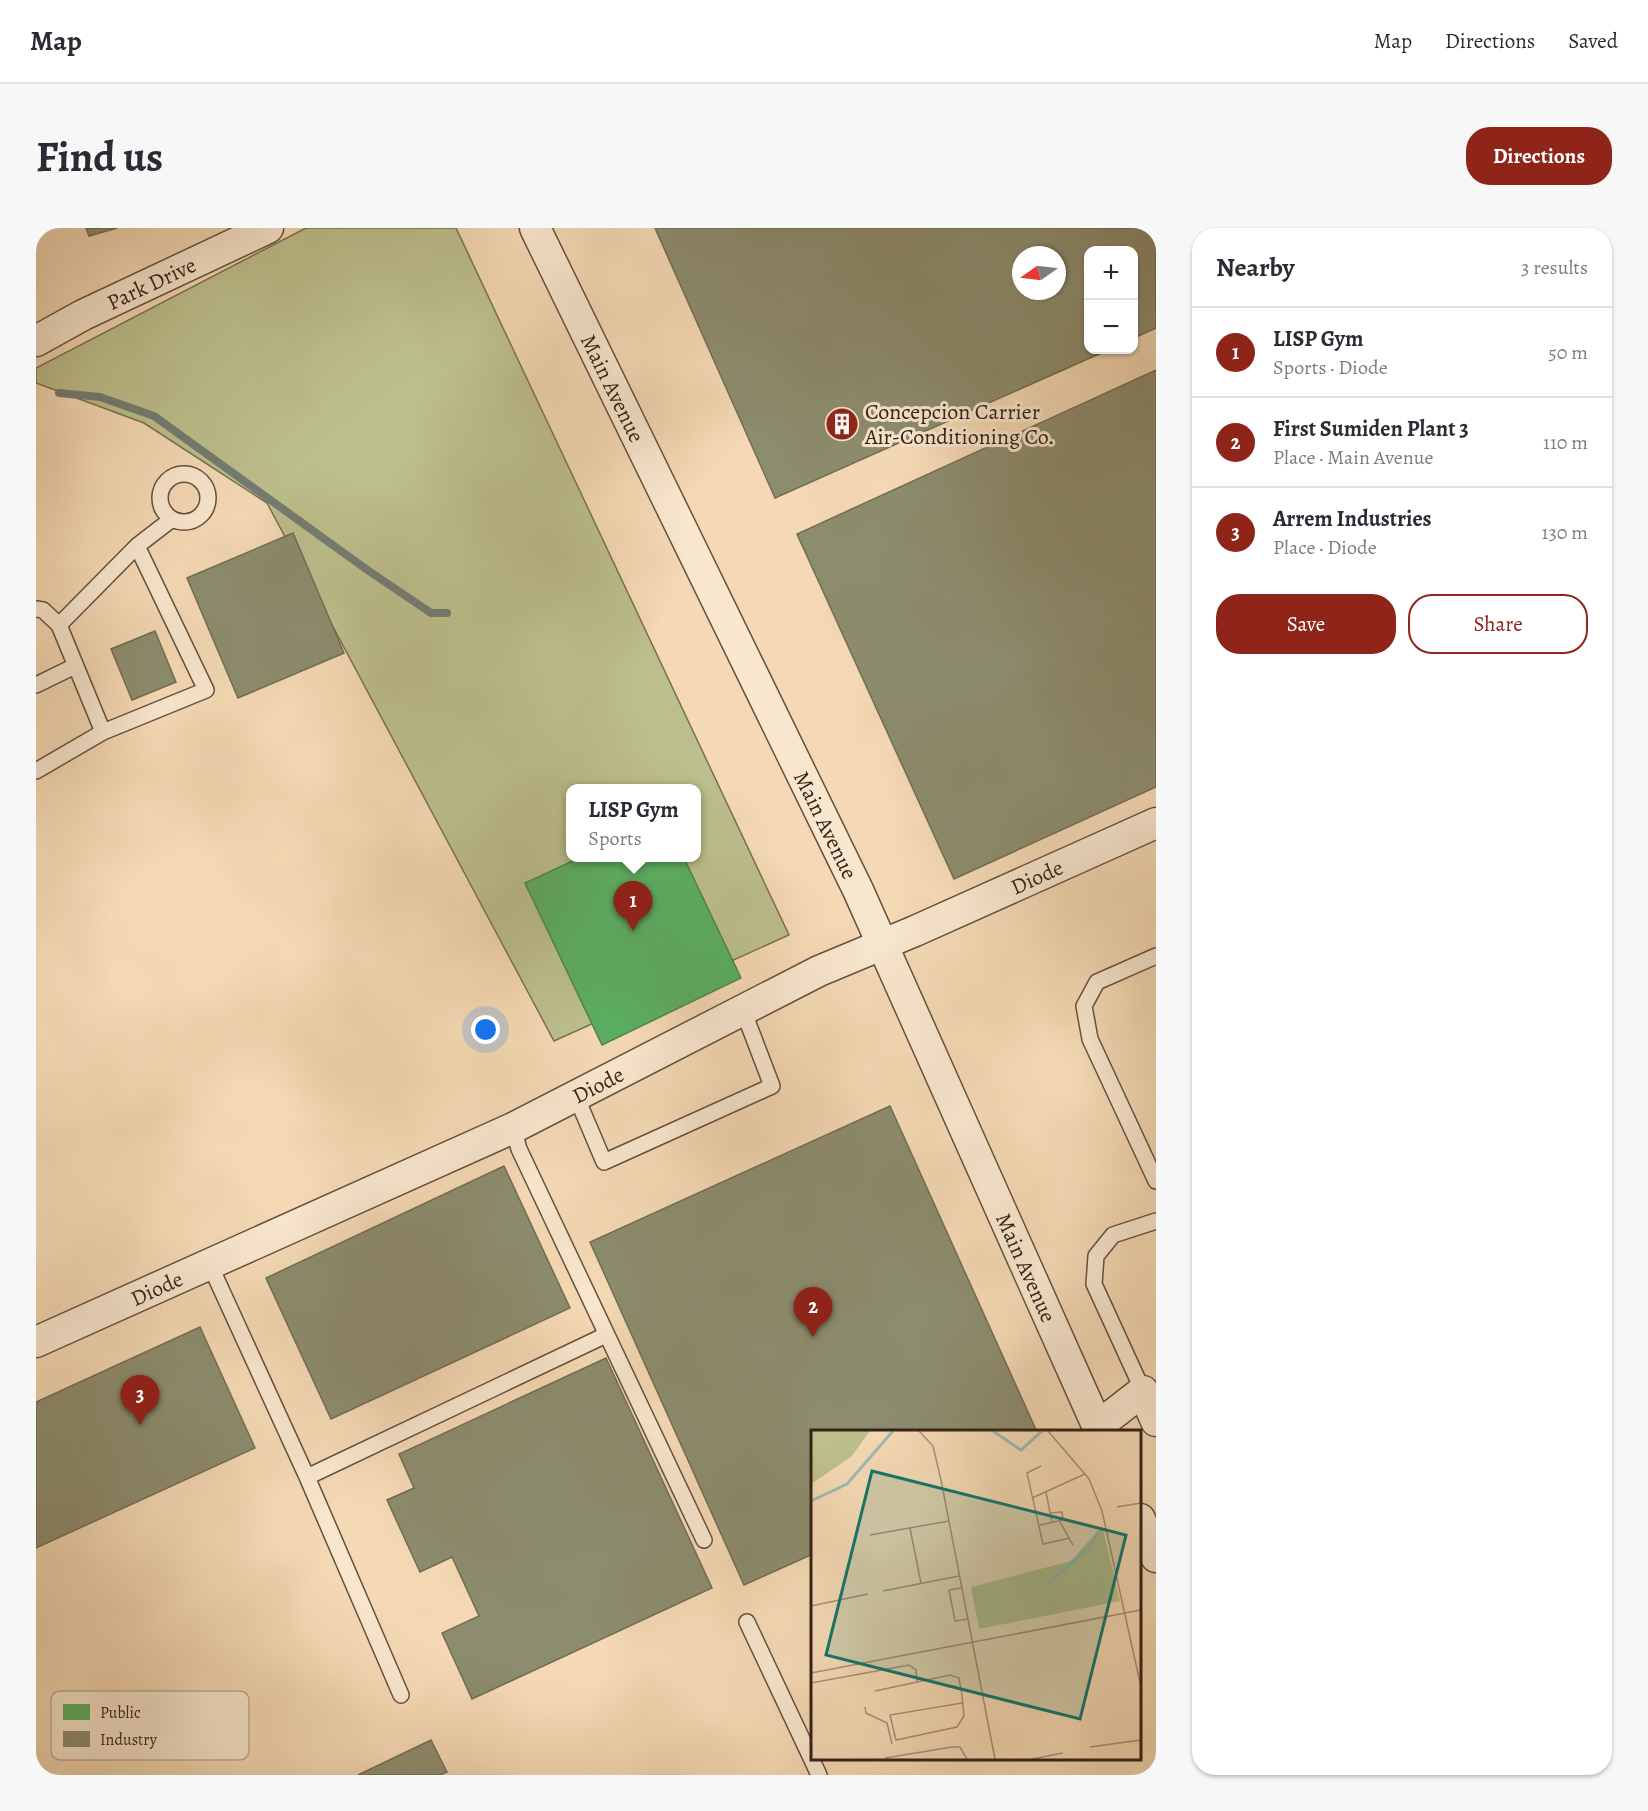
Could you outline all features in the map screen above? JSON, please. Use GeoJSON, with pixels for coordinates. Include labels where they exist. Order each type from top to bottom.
{"type":"FeatureCollection","features":[{"type":"Feature","properties":{"kind":"street","name":"Park Drive"},"geometry":{"type":"LineString","coordinates":[[36,341],[83,315],[268,228]]}},
{"type":"Feature","properties":{"kind":"street","name":"Main Avenue"},"geometry":{"type":"LineString","coordinates":[[535,228],[858,890],[1099,1429]]}},
{"type":"Feature","properties":{"kind":"street","name":"Diode"},"geometry":{"type":"LineString","coordinates":[[36,1342],[513,1128],[819,971],[1156,823]]}},
{"type":"Feature","properties":{"kind":"street"},"geometry":{"type":"LineString","coordinates":[[1099,1429],[1143,1391],[1156,1420]]}},
{"type":"Feature","properties":{"kind":"street"},"geometry":{"type":"LineString","coordinates":[[1141,1522],[1156,1557]]}},
{"type":"Feature","properties":{"kind":"lane"},"geometry":{"type":"LineString","coordinates":[[59,625],[137,546],[172,519]]}},
{"type":"Feature","properties":{"kind":"lane"},"geometry":{"type":"LineString","coordinates":[[36,771],[103,732],[206,690],[137,546]]}},
{"type":"Feature","properties":{"kind":"lane"},"geometry":{"type":"LineString","coordinates":[[36,609],[43,610],[59,625],[103,732]]}},
{"type":"Feature","properties":{"kind":"lane"},"geometry":{"type":"LineString","coordinates":[[36,685],[75,666]]}},
{"type":"Feature","properties":{"kind":"lane"},"geometry":{"type":"LineString","coordinates":[[1156,956],[1097,982],[1084,1006],[1090,1039],[1156,1181]]}},
{"type":"Feature","properties":{"kind":"lane"},"geometry":{"type":"LineString","coordinates":[[576,1096],[604,1162],[772,1086],[743,1010]]}},
{"type":"Feature","properties":{"kind":"lane"},"geometry":{"type":"LineString","coordinates":[[513,1128],[519,1149],[704,1540]]}},
{"type":"Feature","properties":{"kind":"lane"},"geometry":{"type":"LineString","coordinates":[[1143,1391],[1094,1284],[1096,1256],[1113,1235],[1156,1221]]}},
{"type":"Feature","properties":{"kind":"lane"},"geometry":{"type":"LineString","coordinates":[[210,1265],[307,1477],[401,1695]]}},
{"type":"Feature","properties":{"kind":"lane"},"geometry":{"type":"LineString","coordinates":[[307,1477],[606,1335]]}},
{"type":"Feature","properties":{"kind":"lane"},"geometry":{"type":"LineString","coordinates":[[747,1622],[811,1758]]}},
{"type":"Feature","properties":{"kind":"lane"},"geometry":{"type":"LineString","coordinates":[[812,1760],[819,1775]]}},
{"type":"Feature","properties":{"kind":"green space"},"geometry":{"type":"Polygon","coordinates":[[[306,228],[456,228],[789,935],[554,1041],[267,503],[144,423],[36,383],[36,368],[306,228]]]}},
{"type":"Feature","properties":{"kind":"building: Public"},"geometry":{"type":"Polygon","coordinates":[[[570,862],[686,862],[741,978],[602,1045],[525,883],[570,862]]]}},
{"type":"Feature","properties":{"kind":"building: Industry"},"geometry":{"type":"Polygon","coordinates":[[[86,228],[117,228],[89,236],[86,228]]]}},
{"type":"Feature","properties":{"kind":"building: Industry","name":"Concepcion Carrier Air-Conditioning Co."},"geometry":{"type":"Polygon","coordinates":[[[655,228],[1156,228],[1156,328],[1138,336],[1138,246],[1084,246],[1084,354],[1099,354],[775,498],[655,228]]]}},
{"type":"Feature","properties":{"kind":"building: Industry"},"geometry":{"type":"Polygon","coordinates":[[[1156,370],[1156,787],[954,879],[797,534],[1156,370]]]}},
{"type":"Feature","properties":{"kind":"building: Industry"},"geometry":{"type":"Polygon","coordinates":[[[293,533],[344,653],[238,698],[187,578],[293,533]]]}},
{"type":"Feature","properties":{"kind":"building: Industry"},"geometry":{"type":"Polygon","coordinates":[[[155,631],[176,682],[132,700],[111,649],[155,631]]]}},
{"type":"Feature","properties":{"kind":"building: Industry"},"geometry":{"type":"Polygon","coordinates":[[[890,1106],[1036,1430],[811,1430],[811,1555],[744,1585],[590,1242],[890,1106]]]}},
{"type":"Feature","properties":{"kind":"building: Industry"},"geometry":{"type":"Polygon","coordinates":[[[504,1166],[570,1308],[331,1419],[266,1278],[504,1166]]]}},
{"type":"Feature","properties":{"kind":"building: Industry"},"geometry":{"type":"Polygon","coordinates":[[[200,1327],[255,1448],[36,1548],[36,1402],[200,1327]]]}},
{"type":"Feature","properties":{"kind":"building: Industry"},"geometry":{"type":"Polygon","coordinates":[[[606,1358],[712,1588],[472,1699],[442,1633],[479,1616],[452,1557],[420,1572],[387,1500],[414,1488],[399,1454],[606,1358]]]}},
{"type":"Feature","properties":{"kind":"building: Industry"},"geometry":{"type":"Polygon","coordinates":[[[431,1740],[447,1772],[440,1775],[358,1775],[431,1740]]]}},
{"type":"Feature","properties":{"kind":"waterway"},"geometry":{"type":"LineString","coordinates":[[59,393],[100,397],[154,416],[366,569],[431,613],[447,613]]}},
{"type":"Feature","properties":{"kind":"place","name":"Concepcion Carrier Air-Conditioning Co."},"geometry":{"type":"Point","coordinates":[842,424]}},
{"type":"Feature","properties":{"kind":"place","name":"LISP Gym"},"geometry":{"type":"Point","coordinates":[633,931]}},
{"type":"Feature","properties":{"kind":"place","name":"First Sumiden Plant 3"},"geometry":{"type":"Point","coordinates":[813,1337]}},
{"type":"Feature","properties":{"kind":"place","name":"Arrem Industries"},"geometry":{"type":"Point","coordinates":[140,1425]}}]}
